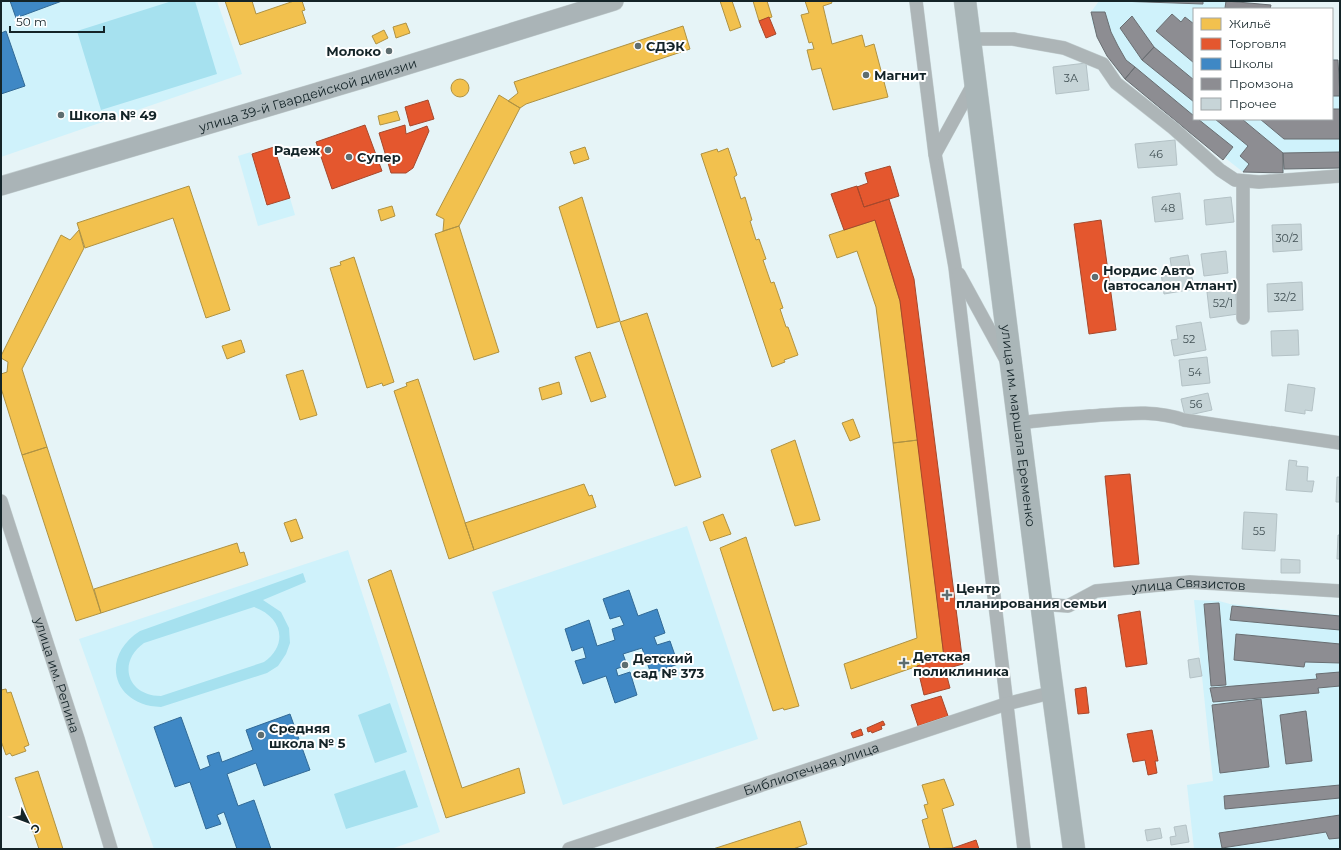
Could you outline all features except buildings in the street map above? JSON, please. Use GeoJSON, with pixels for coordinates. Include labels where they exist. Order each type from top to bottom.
{"type":"FeatureCollection","features":[{"type":"Feature","properties":{"kind":"highway","name":"улица им. маршала Еременко"},"geometry":{"type":"LineString","coordinates":[[965,1],[1041,604],[1074,849]]}},
{"type":"Feature","properties":{"kind":"main road","name":"улица 39-й Гвардейской дивизии"},"geometry":{"type":"LineString","coordinates":[[1,186],[333,88],[614,1]]}},
{"type":"Feature","properties":{"kind":"street"},"geometry":{"type":"LineString","coordinates":[[916,1],[935,154],[955,267],[1024,849]]}},
{"type":"Feature","properties":{"kind":"street"},"geometry":{"type":"LineString","coordinates":[[970,39],[1013,38],[1064,48],[1104,64],[1116,82],[1174,128],[1220,170],[1235,180],[1259,182],[1340,176]]}},
{"type":"Feature","properties":{"kind":"street"},"geometry":{"type":"LineString","coordinates":[[935,154],[975,82]]}},
{"type":"Feature","properties":{"kind":"street"},"geometry":{"type":"LineString","coordinates":[[1243,181],[1243,318]]}},
{"type":"Feature","properties":{"kind":"street"},"geometry":{"type":"LineString","coordinates":[[955,267],[1012,371]]}},
{"type":"Feature","properties":{"kind":"street"},"geometry":{"type":"LineString","coordinates":[[1019,423],[1137,413],[1154,413],[1170,415],[1189,421],[1340,443]]}},
{"type":"Feature","properties":{"kind":"street","name":"улица им. Репина"},"geometry":{"type":"LineString","coordinates":[[1,501],[78,739],[111,849]]}},
{"type":"Feature","properties":{"kind":"street","name":"улица Связистов"},"geometry":{"type":"LineString","coordinates":[[1041,604],[1068,606],[1096,591],[1190,582],[1340,591]]}},
{"type":"Feature","properties":{"kind":"street","name":"Библиотечная улица"},"geometry":{"type":"LineString","coordinates":[[569,849],[1006,704],[1054,692]]}},
{"type":"Feature","properties":{"kind":"shaded area","name":"Школа № 49"},"geometry":{"type":"Polygon","coordinates":[[[1,1],[217,1],[242,74],[1,157],[1,1]]]}},
{"type":"Feature","properties":{"kind":"shaded area"},"geometry":{"type":"Polygon","coordinates":[[[172,1],[195,1],[217,74],[101,110],[77,31],[172,1]]]}},
{"type":"Feature","properties":{"kind":"shaded area"},"geometry":{"type":"Polygon","coordinates":[[[1099,1],[1237,1],[1271,5],[1270,8],[1193,8],[1193,120],[1333,120],[1333,58],[1338,60],[1338,82],[1340,83],[1340,168],[1284,169],[1283,173],[1243,172],[1125,79],[1117,70],[1097,37],[1092,22],[1091,12],[1099,1]]]}},
{"type":"Feature","properties":{"kind":"shaded area"},"geometry":{"type":"Polygon","coordinates":[[[251,152],[265,204],[290,198],[295,215],[258,226],[238,156],[251,152]]]}},
{"type":"Feature","properties":{"kind":"shaded area","name":"Детский сад № 373"},"geometry":{"type":"Polygon","coordinates":[[[687,526],[758,739],[563,805],[492,592],[687,526]]]}},
{"type":"Feature","properties":{"kind":"shaded area","name":"Средняя школа № 5"},"geometry":{"type":"Polygon","coordinates":[[[348,550],[440,832],[391,849],[154,849],[79,639],[348,550]]]}},
{"type":"Feature","properties":{"kind":"shaded area"},"geometry":{"type":"Polygon","coordinates":[[[303,573],[306,582],[263,600],[281,612],[289,628],[290,643],[286,654],[278,666],[267,673],[161,707],[145,705],[132,698],[122,689],[117,678],[116,666],[119,654],[127,642],[140,631],[303,573]],[[254,607],[144,643],[130,659],[130,677],[140,690],[149,695],[161,696],[264,662],[272,655],[277,647],[279,632],[271,617],[254,607]]]}},
{"type":"Feature","properties":{"kind":"shaded area"},"geometry":{"type":"Polygon","coordinates":[[[1194,600],[1219,601],[1230,604],[1340,615],[1340,849],[1194,849],[1187,785],[1213,781],[1194,600]]]}},
{"type":"Feature","properties":{"kind":"shaded area"},"geometry":{"type":"Polygon","coordinates":[[[390,703],[407,752],[375,763],[358,715],[390,703]]]}},
{"type":"Feature","properties":{"kind":"shaded area"},"geometry":{"type":"Polygon","coordinates":[[[405,770],[418,807],[346,829],[334,794],[405,770]]]}},
{"type":"Feature","properties":{"kind":"place","name":"СДЭК"},"geometry":{"type":"Point","coordinates":[638,46]}},
{"type":"Feature","properties":{"kind":"place","name":"Молоко"},"geometry":{"type":"Point","coordinates":[389,51]}},
{"type":"Feature","properties":{"kind":"place","name":"Магнит"},"geometry":{"type":"Point","coordinates":[866,75]}},
{"type":"Feature","properties":{"kind":"place","name":"Школа № 49"},"geometry":{"type":"Point","coordinates":[61,115]}},
{"type":"Feature","properties":{"kind":"place","name":"Радеж"},"geometry":{"type":"Point","coordinates":[328,150]}},
{"type":"Feature","properties":{"kind":"place","name":"Супер"},"geometry":{"type":"Point","coordinates":[349,157]}},
{"type":"Feature","properties":{"kind":"place","name":"Нордис Авто (автосалон Атлант)"},"geometry":{"type":"Point","coordinates":[1095,277]}},
{"type":"Feature","properties":{"kind":"place","name":"Центр планирования семьи"},"geometry":{"type":"Point","coordinates":[947,595]}},
{"type":"Feature","properties":{"kind":"place","name":"Детская поликлиника"},"geometry":{"type":"Point","coordinates":[904,663]}},
{"type":"Feature","properties":{"kind":"place","name":"Детский сад № 373"},"geometry":{"type":"Point","coordinates":[625,665]}},
{"type":"Feature","properties":{"kind":"place","name":"Средняя школа № 5"},"geometry":{"type":"Point","coordinates":[261,735]}}]}
